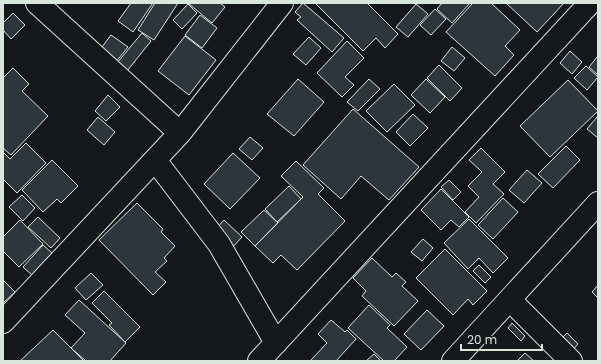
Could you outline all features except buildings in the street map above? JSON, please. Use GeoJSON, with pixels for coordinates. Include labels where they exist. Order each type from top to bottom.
{"type":"FeatureCollection","features":[{"type":"Feature","properties":{"kind":"street"},"geometry":{"type":"LineString","coordinates":[[37,3],[180,133]]}},
{"type":"Feature","properties":{"kind":"street"},"geometry":{"type":"LineString","coordinates":[[3,322],[180,133],[282,3]]}},
{"type":"Feature","properties":{"kind":"street"},"geometry":{"type":"LineString","coordinates":[[259,361],[590,3]]}},
{"type":"Feature","properties":{"kind":"street"},"geometry":{"type":"LineString","coordinates":[[155,160],[219,244],[276,343]]}},
{"type":"Feature","properties":{"kind":"street"},"geometry":{"type":"LineString","coordinates":[[453,361],[598,203]]}},
{"type":"Feature","properties":{"kind":"street"},"geometry":{"type":"LineString","coordinates":[[510,300],[570,361]]}}]}
